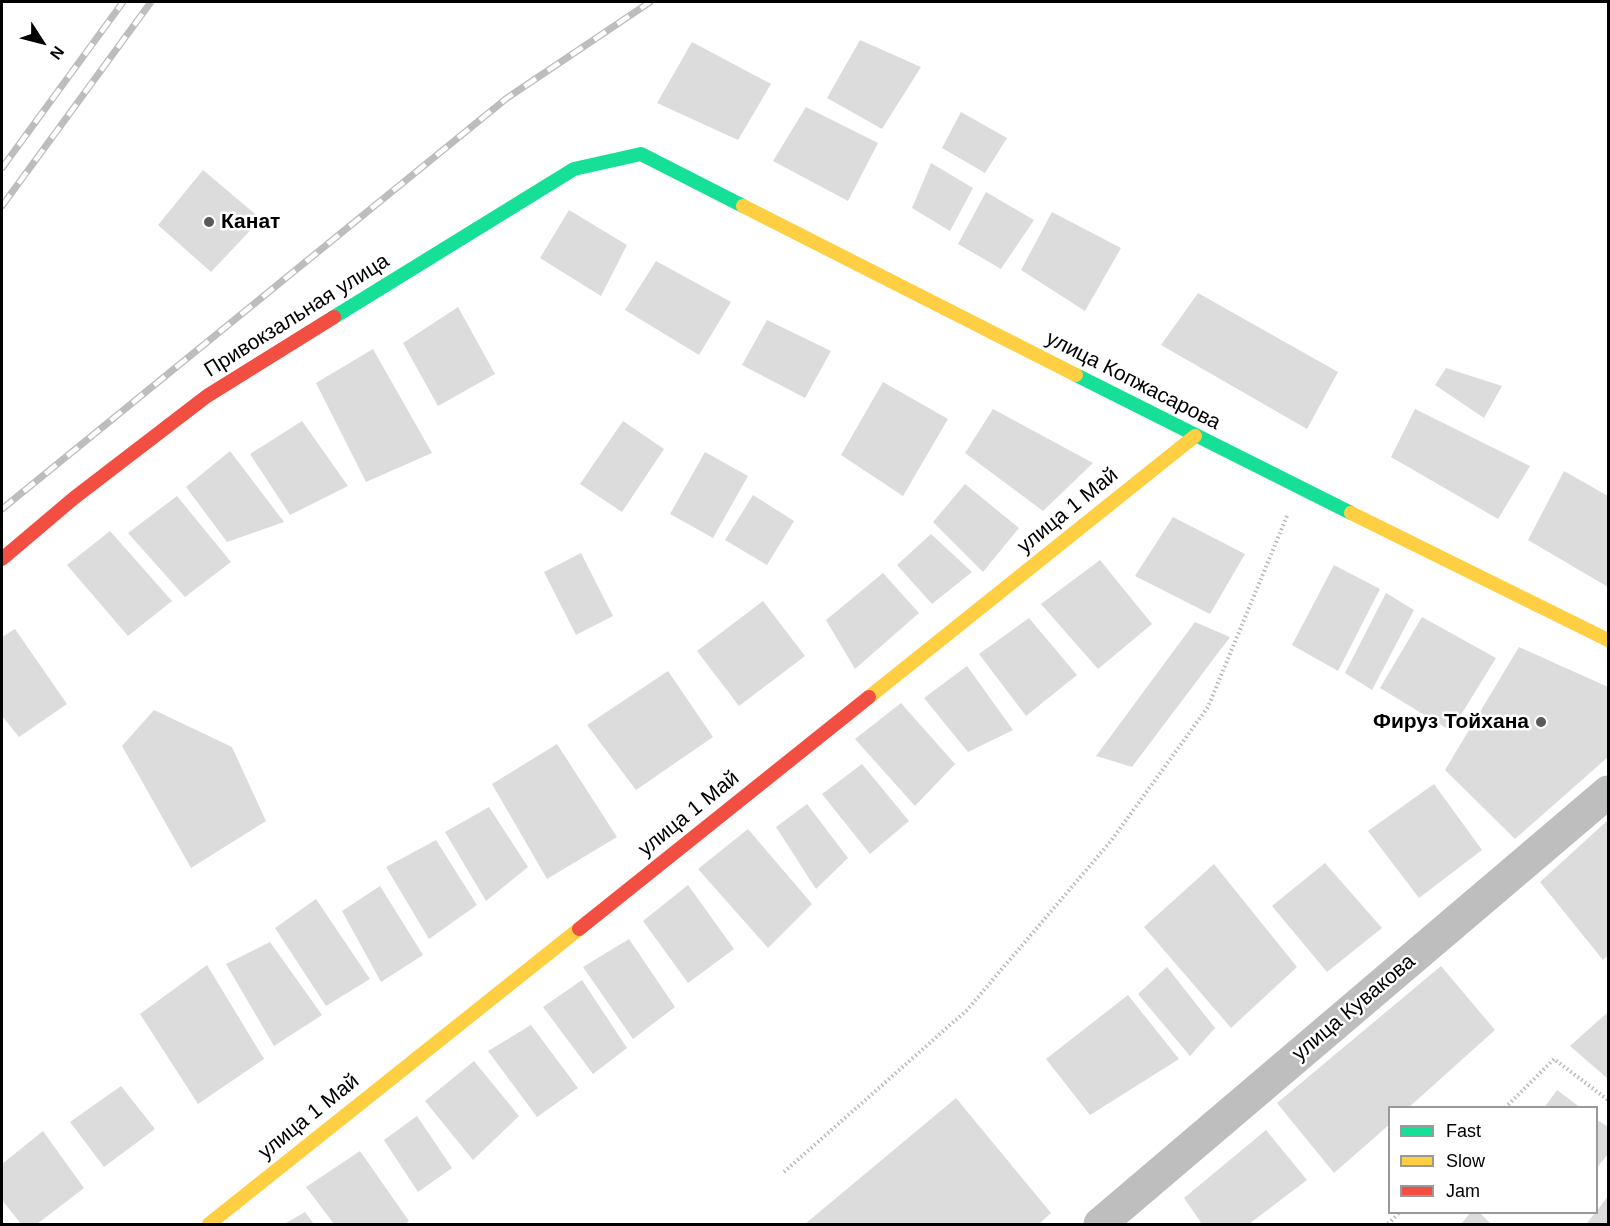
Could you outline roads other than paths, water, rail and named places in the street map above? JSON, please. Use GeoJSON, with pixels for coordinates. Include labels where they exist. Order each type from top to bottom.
{"type":"FeatureCollection","features":[{"type":"Feature","properties":{"kind":"street","name":"улица Копжасарова"},"geometry":{"type":"LineString","coordinates":[[641,154],[1195,436],[1608,640]]}},
{"type":"Feature","properties":{"kind":"street","name":"Привокзальная улица"},"geometry":{"type":"LineString","coordinates":[[2,559],[75,498],[207,396],[574,169],[641,154]]}},
{"type":"Feature","properties":{"kind":"street","name":"улица 1 Май"},"geometry":{"type":"LineString","coordinates":[[209,1224],[1195,436]]}},
{"type":"Feature","properties":{"kind":"street","name":"улица Кувакова"},"geometry":{"type":"LineString","coordinates":[[1100,1224],[1608,792]]}},
{"type":"Feature","properties":{"kind":"railway"},"geometry":{"type":"LineString","coordinates":[[2,168],[123,2]]}},
{"type":"Feature","properties":{"kind":"railway"},"geometry":{"type":"LineString","coordinates":[[2,206],[151,2]]}},
{"type":"Feature","properties":{"kind":"railway"},"geometry":{"type":"LineString","coordinates":[[2,509],[507,98],[650,2]]}},
{"type":"Feature","properties":{"kind":"place","name":"Канат"},"geometry":{"type":"Point","coordinates":[209,222]}},
{"type":"Feature","properties":{"kind":"place","name":"Фируз Тойхана"},"geometry":{"type":"Point","coordinates":[1541,722]}}]}
